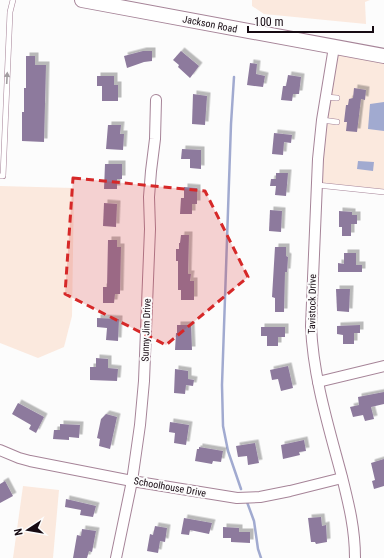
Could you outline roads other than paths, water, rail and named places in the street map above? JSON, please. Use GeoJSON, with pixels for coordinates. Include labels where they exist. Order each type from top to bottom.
{"type":"FeatureCollection","features":[{"type":"Feature","properties":{"kind":"street","name":"Jackson Road"},"geometry":{"type":"LineString","coordinates":[[82,0],[384,56]]}},
{"type":"Feature","properties":{"kind":"street","name":"Tavistock Drive"},"geometry":{"type":"LineString","coordinates":[[334,47],[322,120],[318,159],[311,326],[312,352],[353,527],[355,558]]}},
{"type":"Feature","properties":{"kind":"street","name":"Sunny Jim Drive"},"geometry":{"type":"LineString","coordinates":[[116,558],[132,481],[140,425],[144,381],[150,229],[149,197],[155,139],[156,100]]}},
{"type":"Feature","properties":{"kind":"street"},"geometry":{"type":"LineString","coordinates":[[318,382],[384,366]]}},
{"type":"Feature","properties":{"kind":"street","name":"Schoolhouse Drive"},"geometry":{"type":"LineString","coordinates":[[0,450],[30,461],[132,481],[237,498],[260,497],[342,478]]}},
{"type":"Feature","properties":{"kind":"lane"},"geometry":{"type":"LineString","coordinates":[[0,176],[3,176],[2,130],[11,61],[10,12],[13,0]]}},
{"type":"Feature","properties":{"kind":"lane"},"geometry":{"type":"LineString","coordinates":[[326,96],[337,98]]}},
{"type":"Feature","properties":{"kind":"lane"},"geometry":{"type":"LineString","coordinates":[[322,120],[336,122]]}},
{"type":"Feature","properties":{"kind":"lane"},"geometry":{"type":"LineString","coordinates":[[317,185],[384,192]]}},
{"type":"Feature","properties":{"kind":"water"},"geometry":{"type":"Polygon","coordinates":[[[384,102],[384,131],[368,129],[370,104],[384,102]]]}},
{"type":"Feature","properties":{"kind":"water"},"geometry":{"type":"Polygon","coordinates":[[[358,161],[374,162],[373,171],[357,169],[358,161]]]}},
{"type":"Feature","properties":{"kind":"waterway"},"geometry":{"type":"LineString","coordinates":[[234,77],[222,385],[223,426],[228,451],[241,489]]}},
{"type":"Feature","properties":{"kind":"waterway"},"geometry":{"type":"LineString","coordinates":[[247,502],[254,521],[258,549],[261,558]]}}]}
